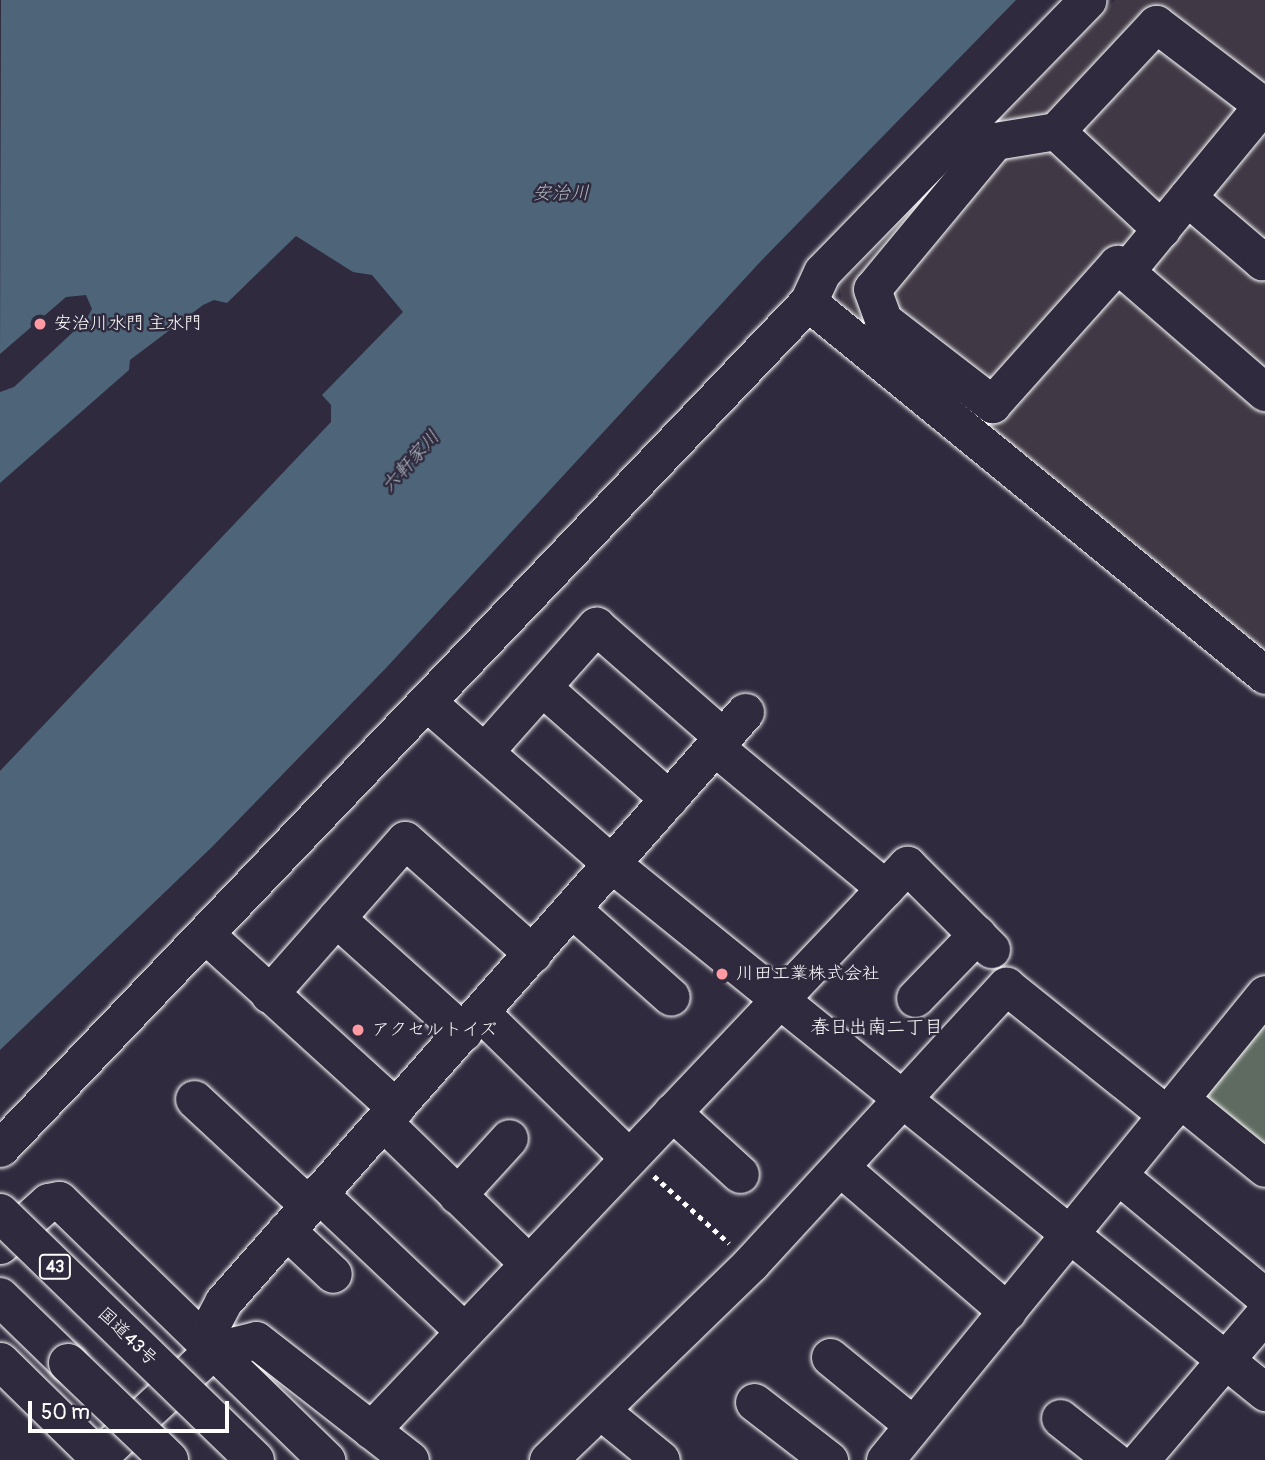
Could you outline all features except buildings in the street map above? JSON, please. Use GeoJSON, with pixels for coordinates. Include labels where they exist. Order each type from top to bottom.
{"type":"FeatureCollection","features":[{"type":"Feature","properties":{"kind":"highway","name":"国道43号"},"geometry":{"type":"LineString","coordinates":[[0,1213],[255,1460]]}},
{"type":"Feature","properties":{"kind":"highway"},"geometry":{"type":"LineString","coordinates":[[0,1297],[169,1460]]}},
{"type":"Feature","properties":{"kind":"street"},"geometry":{"type":"LineString","coordinates":[[0,1148],[428,703],[808,302],[822,272],[1087,0]]}},
{"type":"Feature","properties":{"kind":"street"},"geometry":{"type":"LineString","coordinates":[[1126,271],[1264,106],[1156,24],[1056,131],[995,141],[872,289],[884,320],[992,404],[1117,264],[1265,392]]}},
{"type":"Feature","properties":{"kind":"street"},"geometry":{"type":"LineString","coordinates":[[1056,131],[1161,229]]}},
{"type":"Feature","properties":{"kind":"street"},"geometry":{"type":"LineString","coordinates":[[1187,197],[1262,261],[1265,257]]}},
{"type":"Feature","properties":{"kind":"street"},"geometry":{"type":"LineString","coordinates":[[808,302],[1265,676]]}},
{"type":"Feature","properties":{"kind":"street"},"geometry":{"type":"LineString","coordinates":[[484,752],[597,626],[727,732],[886,888]]}},
{"type":"Feature","properties":{"kind":"street"},"geometry":{"type":"LineString","coordinates":[[542,687],[669,799]]}},
{"type":"Feature","properties":{"kind":"street"},"geometry":{"type":"LineString","coordinates":[[428,703],[612,864],[781,997],[1265,1392]]}},
{"type":"Feature","properties":{"kind":"street"},"geometry":{"type":"LineString","coordinates":[[212,1351],[211,1325],[223,1302],[727,732]]}},
{"type":"Feature","properties":{"kind":"street"},"geometry":{"type":"LineString","coordinates":[[269,995],[405,840],[533,954]]}},
{"type":"Feature","properties":{"kind":"street"},"geometry":{"type":"LineString","coordinates":[[371,1430],[908,865],[984,942],[915,998]]}},
{"type":"Feature","properties":{"kind":"street"},"geometry":{"type":"LineString","coordinates":[[572,909],[671,997]]}},
{"type":"Feature","properties":{"kind":"street"},"geometry":{"type":"LineString","coordinates":[[336,918],[472,1022],[629,1156]]}},
{"type":"Feature","properties":{"kind":"street"},"geometry":{"type":"LineString","coordinates":[[205,934],[389,1115],[457,1195],[527,1263]]}},
{"type":"Feature","properties":{"kind":"street"},"geometry":{"type":"LineString","coordinates":[[548,1460],[751,1263],[901,1096],[1006,986],[1174,1107],[1265,1168]]}},
{"type":"Feature","properties":{"kind":"street"},"geometry":{"type":"LineString","coordinates":[[885,1460],[1263,1000]]}},
{"type":"Feature","properties":{"kind":"street"},"geometry":{"type":"LineString","coordinates":[[194,1099],[304,1210],[464,1331]]}},
{"type":"Feature","properties":{"kind":"street"},"geometry":{"type":"LineString","coordinates":[[672,1112],[740,1174]]}},
{"type":"Feature","properties":{"kind":"street"},"geometry":{"type":"LineString","coordinates":[[457,1195],[509,1138]]}},
{"type":"Feature","properties":{"kind":"street"},"geometry":{"type":"LineString","coordinates":[[840,1167],[1007,1311]]}},
{"type":"Feature","properties":{"kind":"street"},"geometry":{"type":"LineString","coordinates":[[1118,1175],[1265,1297]]}},
{"type":"Feature","properties":{"kind":"street"},"geometry":{"type":"LineString","coordinates":[[0,1245],[48,1202],[59,1200],[326,1460]]}},
{"type":"Feature","properties":{"kind":"street"},"geometry":{"type":"LineString","coordinates":[[304,1210],[334,1274]]}},
{"type":"Feature","properties":{"kind":"street"},"geometry":{"type":"LineString","coordinates":[[1140,1460],[1265,1313]]}},
{"type":"Feature","properties":{"kind":"street"},"geometry":{"type":"LineString","coordinates":[[0,1361],[98,1459],[212,1351],[256,1340],[371,1430],[401,1458]]}},
{"type":"Feature","properties":{"kind":"street"},"geometry":{"type":"LineString","coordinates":[[830,1357],[914,1425]]}},
{"type":"Feature","properties":{"kind":"street"},"geometry":{"type":"LineString","coordinates":[[274,1411],[304,1379]]}},
{"type":"Feature","properties":{"kind":"street"},"geometry":{"type":"LineString","coordinates":[[754,1402],[829,1460]]}},
{"type":"Feature","properties":{"kind":"street"},"geometry":{"type":"LineString","coordinates":[[601,1411],[662,1460]]}},
{"type":"Feature","properties":{"kind":"street"},"geometry":{"type":"LineString","coordinates":[[1060,1418],[1113,1460]]}},
{"type":"Feature","properties":{"kind":"path"},"geometry":{"type":"LineString","coordinates":[[629,1156],[751,1263]]}},
{"type":"Feature","properties":{"kind":"shaded area"},"geometry":{"type":"Polygon","coordinates":[[[1115,0],[1265,0],[1265,656],[843,312],[839,285],[1115,0]]]}},
{"type":"Feature","properties":{"kind":"green space"},"geometry":{"type":"Polygon","coordinates":[[[1265,1024],[1265,1155],[1203,1105],[1202,1093],[1256,1026],[1265,1024]]]}},
{"type":"Feature","properties":{"kind":"water"},"geometry":{"type":"Polygon","coordinates":[[[1,0],[1016,0],[761,261],[386,668],[212,847],[0,1050],[0,771],[331,422],[331,405],[322,395],[403,312],[372,275],[353,272],[296,236],[227,303],[214,300],[203,305],[130,360],[129,370],[0,483],[0,392],[14,387],[86,320],[92,309],[86,295],[66,297],[0,354],[1,0]]]}},
{"type":"Feature","properties":{"kind":"place","name":"安治川水門 主水門"},"geometry":{"type":"Point","coordinates":[40,324]}},
{"type":"Feature","properties":{"kind":"place","name":"川田工業株式会社"},"geometry":{"type":"Point","coordinates":[722,974]}},
{"type":"Feature","properties":{"kind":"place","name":"アクセルトイズ"},"geometry":{"type":"Point","coordinates":[358,1030]}},
{"type":"Feature","properties":{"kind":"district","name":"春日出南二丁目"},"geometry":{"type":"Point","coordinates":[877,1028]}},
{"type":"Feature","properties":{"kind":"water label","name":"安治川"},"geometry":{"type":"Point","coordinates":[561,194]}},
{"type":"Feature","properties":{"kind":"water label","name":"六軒家川"},"geometry":{"type":"Point","coordinates":[411,462]}}]}
